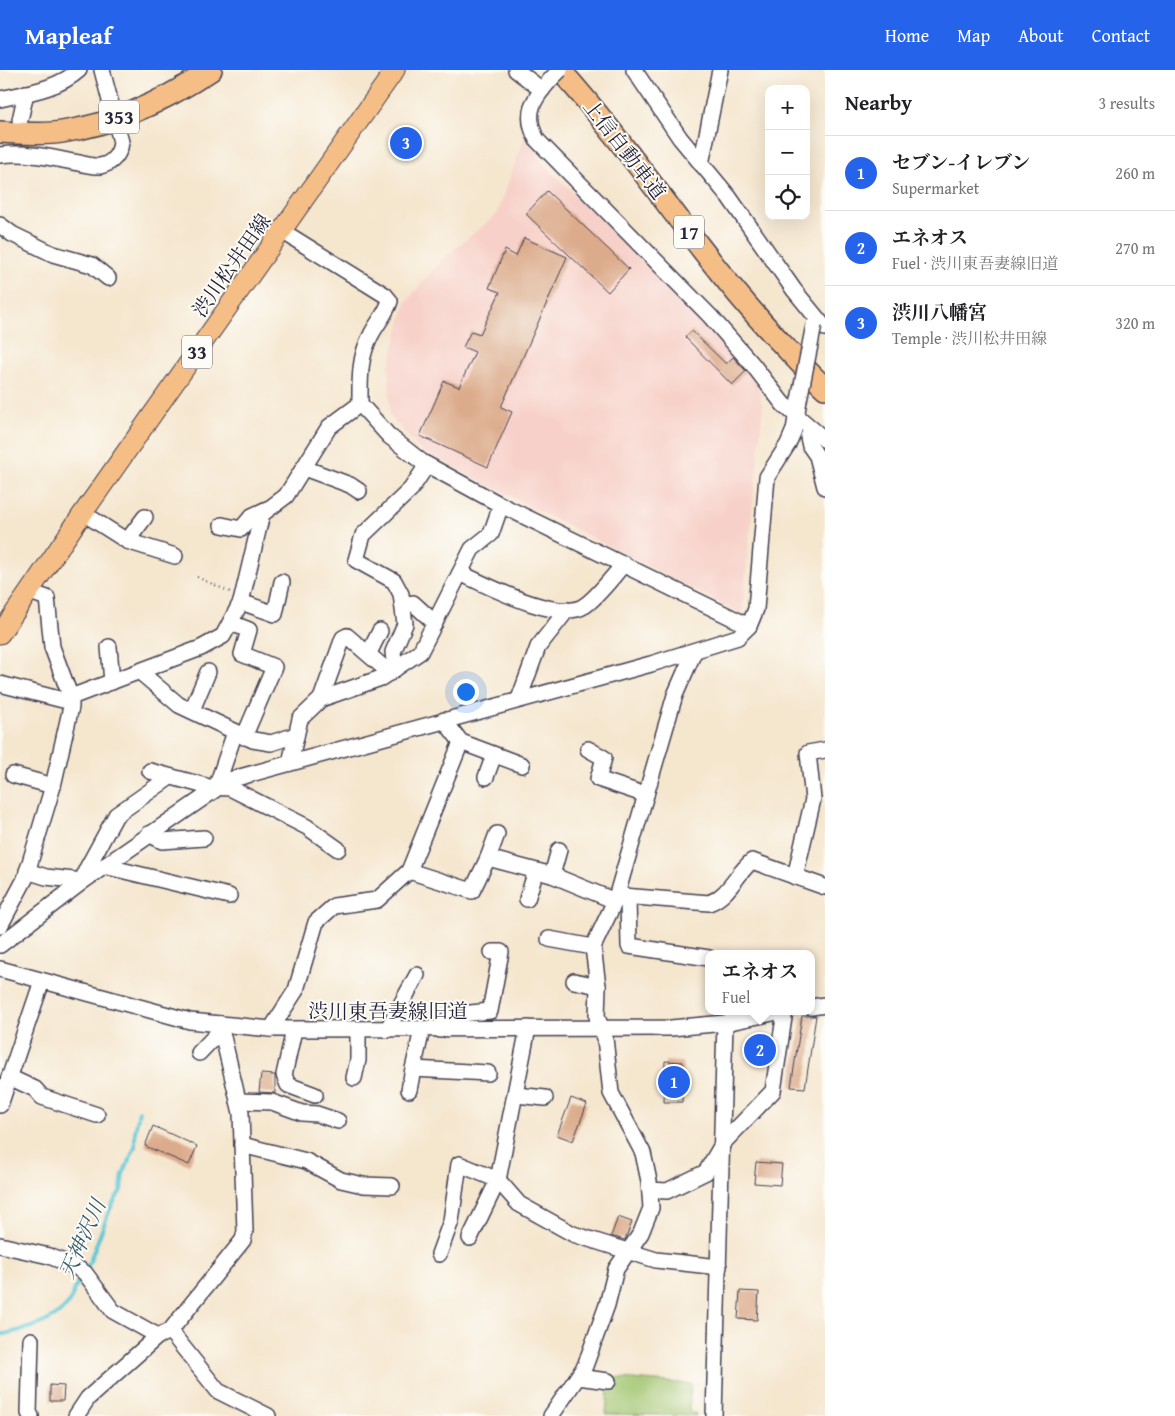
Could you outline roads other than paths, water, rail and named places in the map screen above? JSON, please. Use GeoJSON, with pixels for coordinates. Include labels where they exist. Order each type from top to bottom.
{"type":"FeatureCollection","features":[{"type":"Feature","properties":{"kind":"highway","name":"353"},"geometry":{"type":"LineString","coordinates":[[0,132],[60,132],[117,118],[190,84],[211,70]]}},
{"type":"Feature","properties":{"kind":"highway","name":"上信自動車道"},"geometry":{"type":"LineString","coordinates":[[579,70],[766,309],[825,368]]}},
{"type":"Feature","properties":{"kind":"highway","name":"上信自動車道"},"geometry":{"type":"LineString","coordinates":[[558,73],[588,101],[722,276],[764,325],[825,388]]}},
{"type":"Feature","properties":{"kind":"main road","name":"渋川松井田線"},"geometry":{"type":"LineString","coordinates":[[0,634],[83,512],[395,70]]}},
{"type":"Feature","properties":{"kind":"street"},"geometry":{"type":"LineString","coordinates":[[0,99],[50,87],[69,79],[79,70]]}},
{"type":"Feature","properties":{"kind":"street"},"geometry":{"type":"LineString","coordinates":[[0,155],[37,156],[92,166],[107,164],[115,158],[120,150],[121,142],[117,118],[102,70]]}},
{"type":"Feature","properties":{"kind":"street"},"geometry":{"type":"LineString","coordinates":[[516,70],[542,90]]}},
{"type":"Feature","properties":{"kind":"street"},"geometry":{"type":"LineString","coordinates":[[0,945],[83,881],[229,780],[694,652],[738,637],[749,626],[756,608],[767,477],[788,444],[794,430],[797,407],[819,324],[729,197],[680,138],[634,70]]}},
{"type":"Feature","properties":{"kind":"street"},"geometry":{"type":"LineString","coordinates":[[701,164],[720,70]]}},
{"type":"Feature","properties":{"kind":"street"},"geometry":{"type":"LineString","coordinates":[[558,73],[533,102],[530,113],[530,126],[537,140],[710,316],[753,365],[783,404],[797,407],[812,429],[825,440]]}},
{"type":"Feature","properties":{"kind":"street"},"geometry":{"type":"LineString","coordinates":[[20,120],[26,93]]}},
{"type":"Feature","properties":{"kind":"street"},"geometry":{"type":"LineString","coordinates":[[0,225],[12,234],[53,254],[92,266],[108,278]]}},
{"type":"Feature","properties":{"kind":"street"},"geometry":{"type":"LineString","coordinates":[[282,231],[384,295],[390,301],[386,311],[371,334],[362,356],[360,404],[389,436],[427,465],[501,505],[749,626]]}},
{"type":"Feature","properties":{"kind":"street"},"geometry":{"type":"LineString","coordinates":[[0,684],[63,700],[201,648],[223,636],[231,623],[241,599],[262,514],[286,496],[329,426],[360,404]]}},
{"type":"Feature","properties":{"kind":"street"},"geometry":{"type":"LineString","coordinates":[[812,429],[808,437],[810,446],[817,456],[825,487]]}},
{"type":"Feature","properties":{"kind":"street"},"geometry":{"type":"LineString","coordinates":[[392,671],[393,652],[406,624],[401,594],[394,581],[356,560],[363,535],[411,489],[427,465]]}},
{"type":"Feature","properties":{"kind":"street"},"geometry":{"type":"LineString","coordinates":[[304,468],[350,485],[358,491]]}},
{"type":"Feature","properties":{"kind":"street"},"geometry":{"type":"LineString","coordinates":[[290,763],[300,719],[320,700],[382,678],[420,652],[472,548],[491,534],[501,505]]}},
{"type":"Feature","properties":{"kind":"street"},"geometry":{"type":"LineString","coordinates":[[222,525],[241,529],[252,516],[273,506]]}},
{"type":"Feature","properties":{"kind":"street"},"geometry":{"type":"LineString","coordinates":[[83,512],[127,541],[175,556]]}},
{"type":"Feature","properties":{"kind":"street"},"geometry":{"type":"LineString","coordinates":[[127,541],[145,517]]}},
{"type":"Feature","properties":{"kind":"street"},"geometry":{"type":"LineString","coordinates":[[460,573],[519,600],[557,611],[583,607],[624,564]]}},
{"type":"Feature","properties":{"kind":"street"},"geometry":{"type":"LineString","coordinates":[[241,599],[275,614],[282,582]]}},
{"type":"Feature","properties":{"kind":"street"},"geometry":{"type":"LineString","coordinates":[[0,926],[27,871],[53,786],[71,707],[71,698],[52,647],[46,598],[30,592]]}},
{"type":"Feature","properties":{"kind":"street"},"geometry":{"type":"LineString","coordinates":[[413,602],[435,623]]}},
{"type":"Feature","properties":{"kind":"street"},"geometry":{"type":"LineString","coordinates":[[519,699],[538,647],[567,610]]}},
{"type":"Feature","properties":{"kind":"street"},"geometry":{"type":"LineString","coordinates":[[216,788],[240,734],[274,667],[242,654],[250,630],[231,623]]}},
{"type":"Feature","properties":{"kind":"street"},"geometry":{"type":"LineString","coordinates":[[369,653],[380,631]]}},
{"type":"Feature","properties":{"kind":"street"},"geometry":{"type":"LineString","coordinates":[[320,700],[343,638],[347,636],[392,671]]}},
{"type":"Feature","properties":{"kind":"street"},"geometry":{"type":"LineString","coordinates":[[109,647],[112,682]]}},
{"type":"Feature","properties":{"kind":"street"},"geometry":{"type":"LineString","coordinates":[[551,1416],[578,1377],[592,1347],[607,1305],[616,1269],[648,1219],[650,1190],[643,1153],[611,1093],[603,1028],[598,1017],[598,986],[593,947],[621,899],[646,795],[675,695],[694,652]]}},
{"type":"Feature","properties":{"kind":"street"},"geometry":{"type":"LineString","coordinates":[[140,672],[179,705],[240,734],[271,742],[296,735]]}},
{"type":"Feature","properties":{"kind":"street"},"geometry":{"type":"LineString","coordinates":[[192,710],[208,672]]}},
{"type":"Feature","properties":{"kind":"street"},"geometry":{"type":"LineString","coordinates":[[444,720],[460,742],[522,765]]}},
{"type":"Feature","properties":{"kind":"street"},"geometry":{"type":"LineString","coordinates":[[271,1029],[296,990],[316,922],[334,906],[377,900],[409,871],[460,742]]}},
{"type":"Feature","properties":{"kind":"street"},"geometry":{"type":"LineString","coordinates":[[588,748],[604,758],[598,779],[646,795]]}},
{"type":"Feature","properties":{"kind":"street"},"geometry":{"type":"LineString","coordinates":[[795,876],[813,799],[808,753],[825,750]]}},
{"type":"Feature","properties":{"kind":"street"},"geometry":{"type":"LineString","coordinates":[[486,777],[494,755]]}},
{"type":"Feature","properties":{"kind":"street"},"geometry":{"type":"LineString","coordinates":[[150,771],[216,788],[230,788],[307,827],[338,849]]}},
{"type":"Feature","properties":{"kind":"street"},"geometry":{"type":"LineString","coordinates":[[13,775],[53,786]]}},
{"type":"Feature","properties":{"kind":"street"},"geometry":{"type":"LineString","coordinates":[[83,881],[86,870],[116,815],[170,777]]}},
{"type":"Feature","properties":{"kind":"street"},"geometry":{"type":"LineString","coordinates":[[149,834],[162,840],[204,838]]}},
{"type":"Feature","properties":{"kind":"street"},"geometry":{"type":"LineString","coordinates":[[409,871],[472,891],[497,834]]}},
{"type":"Feature","properties":{"kind":"street"},"geometry":{"type":"LineString","coordinates":[[552,875],[559,850]]}},
{"type":"Feature","properties":{"kind":"street"},"geometry":{"type":"LineString","coordinates":[[488,858],[552,875],[621,899],[709,903],[720,899],[752,861],[825,887]]}},
{"type":"Feature","properties":{"kind":"street"},"geometry":{"type":"LineString","coordinates":[[104,866],[229,896]]}},
{"type":"Feature","properties":{"kind":"street"},"geometry":{"type":"LineString","coordinates":[[27,871],[46,877],[83,881]]}},
{"type":"Feature","properties":{"kind":"street"},"geometry":{"type":"LineString","coordinates":[[527,899],[536,871]]}},
{"type":"Feature","properties":{"kind":"street"},"geometry":{"type":"LineString","coordinates":[[621,899],[629,946],[705,957]]}},
{"type":"Feature","properties":{"kind":"street"},"geometry":{"type":"LineString","coordinates":[[549,939],[593,947]]}},
{"type":"Feature","properties":{"kind":"street"},"geometry":{"type":"LineString","coordinates":[[440,1030],[451,1015],[490,1011],[501,952],[492,952]]}},
{"type":"Feature","properties":{"kind":"street","name":"渋川東吾妻線旧道"},"geometry":{"type":"LineString","coordinates":[[0,969],[182,1019],[271,1029],[671,1028],[725,1023],[749,1015]]}},
{"type":"Feature","properties":{"kind":"street"},"geometry":{"type":"LineString","coordinates":[[387,1030],[418,975]]}},
{"type":"Feature","properties":{"kind":"street"},"geometry":{"type":"LineString","coordinates":[[0,1105],[42,981]]}},
{"type":"Feature","properties":{"kind":"street"},"geometry":{"type":"LineString","coordinates":[[574,981],[598,986]]}},
{"type":"Feature","properties":{"kind":"street"},"geometry":{"type":"LineString","coordinates":[[650,1190],[667,1191],[706,1172],[723,1143],[773,1091],[776,1015]]}},
{"type":"Feature","properties":{"kind":"street"},"geometry":{"type":"LineString","coordinates":[[714,1416],[725,1023]]}},
{"type":"Feature","properties":{"kind":"street"},"geometry":{"type":"LineString","coordinates":[[199,1053],[217,1034],[220,1024]]}},
{"type":"Feature","properties":{"kind":"street"},"geometry":{"type":"LineString","coordinates":[[76,1416],[88,1398],[164,1334],[243,1240],[245,1231],[242,1145],[238,1102],[220,1024]]}},
{"type":"Feature","properties":{"kind":"street"},"geometry":{"type":"LineString","coordinates":[[470,1238],[498,1180],[528,1028]]}},
{"type":"Feature","properties":{"kind":"street"},"geometry":{"type":"LineString","coordinates":[[294,1030],[284,1075],[288,1085],[315,1095]]}},
{"type":"Feature","properties":{"kind":"street"},"geometry":{"type":"LineString","coordinates":[[354,1078],[358,1060],[358,1030]]}},
{"type":"Feature","properties":{"kind":"street"},"geometry":{"type":"LineString","coordinates":[[409,1090],[422,1030]]}},
{"type":"Feature","properties":{"kind":"street"},"geometry":{"type":"LineString","coordinates":[[413,1069],[488,1073]]}},
{"type":"Feature","properties":{"kind":"street"},"geometry":{"type":"LineString","coordinates":[[9,1077],[35,1089],[42,1098],[97,1115]]}},
{"type":"Feature","properties":{"kind":"street"},"geometry":{"type":"LineString","coordinates":[[516,1095],[545,1098]]}},
{"type":"Feature","properties":{"kind":"street"},"geometry":{"type":"LineString","coordinates":[[238,1102],[272,1102],[302,1114],[317,1114],[338,1121]]}},
{"type":"Feature","properties":{"kind":"street"},"geometry":{"type":"LineString","coordinates":[[242,1145],[306,1161],[341,1180],[363,1185],[392,1186]]}},
{"type":"Feature","properties":{"kind":"street"},"geometry":{"type":"LineString","coordinates":[[439,1254],[452,1221],[459,1164],[498,1180],[519,1204],[573,1234],[656,1260],[719,1267]]}},
{"type":"Feature","properties":{"kind":"street"},"geometry":{"type":"LineString","coordinates":[[0,1245],[49,1256],[81,1271],[113,1311],[164,1334],[218,1390],[268,1416]]}},
{"type":"Feature","properties":{"kind":"street"},"geometry":{"type":"LineString","coordinates":[[31,1340],[29,1413],[31,1416]]}},
{"type":"Feature","properties":{"kind":"street"},"geometry":{"type":"LineString","coordinates":[[578,1377],[608,1381]]}},
{"type":"Feature","properties":{"kind":"street"},"geometry":{"type":"LineString","coordinates":[[263,1416],[268,1416]]}},
{"type":"Feature","properties":{"kind":"waterway","name":"天神沢川"},"geometry":{"type":"LineString","coordinates":[[86,1271],[110,1209],[121,1190],[123,1174],[135,1147],[135,1132],[139,1111]]}},
{"type":"Feature","properties":{"kind":"waterway","name":"天神沢川"},"geometry":{"type":"LineString","coordinates":[[0,1335],[37,1325],[54,1317],[68,1304],[82,1276]]}},
{"type":"Feature","properties":{"kind":"place","name":"渋川八幡宮"},"geometry":{"type":"Point","coordinates":[406,143]}},
{"type":"Feature","properties":{"kind":"place","name":"エネオス"},"geometry":{"type":"Point","coordinates":[760,1050]}},
{"type":"Feature","properties":{"kind":"place","name":"セブン-イレブン"},"geometry":{"type":"Point","coordinates":[674,1082]}}]}
